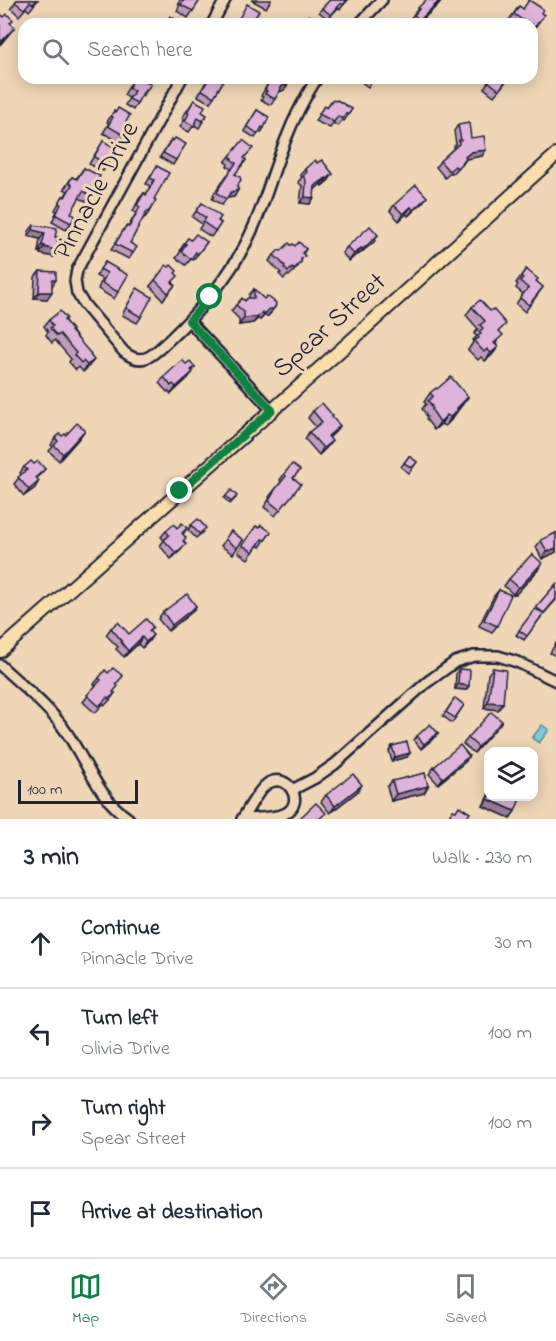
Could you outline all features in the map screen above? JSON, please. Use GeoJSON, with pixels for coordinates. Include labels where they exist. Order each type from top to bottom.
{"type":"FeatureCollection","features":[{"type":"Feature","properties":{"kind":"main road","name":"Spear Street"},"geometry":{"type":"LineString","coordinates":[[0,651],[353,339],[556,155]]}},
{"type":"Feature","properties":{"kind":"street"},"geometry":{"type":"LineString","coordinates":[[215,18],[225,0]]}},
{"type":"Feature","properties":{"kind":"street"},"geometry":{"type":"LineString","coordinates":[[365,18],[382,0]]}},
{"type":"Feature","properties":{"kind":"street","name":"Pinnacle Drive"},"geometry":{"type":"LineString","coordinates":[[179,84],[77,270],[75,281],[82,303],[124,352],[137,359],[145,359],[159,349],[189,321],[242,251],[257,218],[286,138],[314,84]]}},
{"type":"Feature","properties":{"kind":"street"},"geometry":{"type":"LineString","coordinates":[[189,321],[272,410]]}},
{"type":"Feature","properties":{"kind":"street"},"geometry":{"type":"LineString","coordinates":[[292,790],[335,764],[426,683],[455,662],[474,656],[498,656],[556,681]]}},
{"type":"Feature","properties":{"kind":"street"},"geometry":{"type":"LineString","coordinates":[[0,665],[61,724],[101,792],[129,819]]}},
{"type":"Feature","properties":{"kind":"street"},"geometry":{"type":"LineString","coordinates":[[284,782],[292,790],[294,804],[287,812],[281,815],[244,819],[264,787],[270,783],[284,782]]}},
{"type":"Feature","properties":{"kind":"water"},"geometry":{"type":"Polygon","coordinates":[[[542,725],[549,730],[539,743],[532,738],[542,725]]]}},
{"type":"Feature","properties":{"kind":"building"},"geometry":{"type":"Polygon","coordinates":[[[17,0],[37,0],[33,4],[30,2],[24,9],[15,2],[17,0]]]}},
{"type":"Feature","properties":{"kind":"building"},"geometry":{"type":"Polygon","coordinates":[[[184,0],[200,0],[193,11],[181,5],[184,0]]]}},
{"type":"Feature","properties":{"kind":"building"},"geometry":{"type":"Polygon","coordinates":[[[330,0],[347,0],[343,5],[341,3],[331,15],[322,8],[330,0]]]}},
{"type":"Feature","properties":{"kind":"building"},"geometry":{"type":"Polygon","coordinates":[[[426,0],[440,0],[422,18],[414,15],[426,0]]]}},
{"type":"Feature","properties":{"kind":"building"},"geometry":{"type":"Polygon","coordinates":[[[529,0],[543,9],[541,13],[544,15],[538,23],[538,18],[520,18],[514,14],[519,6],[523,9],[529,0]]]}},
{"type":"Feature","properties":{"kind":"building"},"geometry":{"type":"Polygon","coordinates":[[[247,4],[259,11],[255,18],[239,18],[247,4]]]}},
{"type":"Feature","properties":{"kind":"building"},"geometry":{"type":"Polygon","coordinates":[[[7,14],[13,20],[10,23],[15,27],[2,41],[0,39],[0,17],[7,14]]]}},
{"type":"Feature","properties":{"kind":"building"},"geometry":{"type":"Polygon","coordinates":[[[131,84],[151,84],[147,90],[145,89],[137,103],[129,99],[134,91],[129,88],[131,84]]]}},
{"type":"Feature","properties":{"kind":"building"},"geometry":{"type":"Polygon","coordinates":[[[206,84],[222,84],[214,97],[202,90],[206,84]]]}},
{"type":"Feature","properties":{"kind":"building"},"geometry":{"type":"Polygon","coordinates":[[[268,84],[288,84],[282,86],[275,99],[265,94],[267,91],[265,90],[268,84]]]}},
{"type":"Feature","properties":{"kind":"building"},"geometry":{"type":"Polygon","coordinates":[[[492,84],[504,84],[499,90],[492,84]]]}},
{"type":"Feature","properties":{"kind":"building"},"geometry":{"type":"Polygon","coordinates":[[[194,100],[205,106],[202,112],[207,115],[203,121],[198,118],[194,126],[185,121],[194,100]]]}},
{"type":"Feature","properties":{"kind":"building"},"geometry":{"type":"Polygon","coordinates":[[[332,100],[337,100],[352,109],[343,119],[338,116],[334,122],[319,114],[332,100]]]}},
{"type":"Feature","properties":{"kind":"building"},"geometry":{"type":"Polygon","coordinates":[[[118,108],[130,115],[124,125],[129,128],[125,136],[108,126],[113,117],[111,116],[118,108]]]}},
{"type":"Feature","properties":{"kind":"building"},"geometry":{"type":"Polygon","coordinates":[[[257,110],[269,117],[258,134],[247,126],[257,110]]]}},
{"type":"Feature","properties":{"kind":"building"},"geometry":{"type":"Polygon","coordinates":[[[469,123],[471,138],[484,136],[486,150],[471,152],[457,168],[455,166],[449,171],[440,161],[461,140],[458,125],[469,123]]]}},
{"type":"Feature","properties":{"kind":"building"},"geometry":{"type":"Polygon","coordinates":[[[175,138],[186,144],[176,160],[163,153],[171,140],[175,138]]]}},
{"type":"Feature","properties":{"kind":"building"},"geometry":{"type":"Polygon","coordinates":[[[243,140],[253,148],[235,174],[241,180],[237,186],[238,190],[231,192],[226,199],[217,193],[218,189],[236,163],[230,156],[243,140]]]}},
{"type":"Feature","properties":{"kind":"building"},"geometry":{"type":"Polygon","coordinates":[[[103,141],[116,148],[107,165],[94,157],[103,141]]]}},
{"type":"Feature","properties":{"kind":"building"},"geometry":{"type":"Polygon","coordinates":[[[315,160],[317,163],[322,160],[333,174],[315,186],[314,198],[305,197],[306,180],[303,176],[307,172],[305,169],[315,160]]]}},
{"type":"Feature","properties":{"kind":"building"},"geometry":{"type":"Polygon","coordinates":[[[157,166],[169,173],[130,243],[137,247],[133,253],[115,244],[126,226],[129,227],[140,207],[137,205],[144,193],[146,195],[154,180],[150,178],[157,166]]]}},
{"type":"Feature","properties":{"kind":"building"},"geometry":{"type":"Polygon","coordinates":[[[84,168],[100,176],[90,195],[83,191],[71,213],[75,216],[71,223],[56,215],[61,204],[59,203],[72,185],[69,183],[72,177],[77,179],[84,168]]]}},
{"type":"Feature","properties":{"kind":"building"},"geometry":{"type":"Polygon","coordinates":[[[416,185],[427,197],[413,210],[411,207],[403,214],[394,205],[416,185]]]}},
{"type":"Feature","properties":{"kind":"building"},"geometry":{"type":"Polygon","coordinates":[[[202,203],[221,217],[218,221],[221,223],[216,231],[203,222],[206,218],[196,211],[202,203]]]}},
{"type":"Feature","properties":{"kind":"building"},"geometry":{"type":"Polygon","coordinates":[[[34,225],[57,228],[55,237],[58,237],[57,241],[61,242],[59,251],[42,245],[45,233],[33,230],[34,225]]]}},
{"type":"Feature","properties":{"kind":"building"},"geometry":{"type":"Polygon","coordinates":[[[370,226],[378,235],[354,254],[347,247],[370,226]]]}},
{"type":"Feature","properties":{"kind":"building"},"geometry":{"type":"Polygon","coordinates":[[[196,234],[207,242],[191,259],[181,251],[188,238],[191,240],[196,234]]]}},
{"type":"Feature","properties":{"kind":"building"},"geometry":{"type":"Polygon","coordinates":[[[299,242],[306,249],[302,253],[305,256],[293,270],[292,268],[288,272],[274,255],[289,243],[295,246],[299,242]]]}},
{"type":"Feature","properties":{"kind":"building"},"geometry":{"type":"Polygon","coordinates":[[[105,262],[128,275],[118,292],[102,283],[107,273],[100,269],[105,262]]]}},
{"type":"Feature","properties":{"kind":"building"},"geometry":{"type":"Polygon","coordinates":[[[166,265],[169,267],[171,265],[177,271],[175,273],[178,276],[172,282],[175,285],[168,293],[155,280],[166,265]]]}},
{"type":"Feature","properties":{"kind":"building"},"geometry":{"type":"Polygon","coordinates":[[[526,269],[538,279],[536,281],[543,287],[529,305],[520,298],[528,288],[520,281],[526,269]]]}},
{"type":"Feature","properties":{"kind":"building"},"geometry":{"type":"Polygon","coordinates":[[[40,271],[56,272],[56,280],[52,280],[52,292],[39,292],[40,271]]]}},
{"type":"Feature","properties":{"kind":"building"},"geometry":{"type":"Polygon","coordinates":[[[137,288],[152,297],[141,317],[126,308],[137,288]]]}},
{"type":"Feature","properties":{"kind":"building"},"geometry":{"type":"Polygon","coordinates":[[[254,289],[264,299],[267,296],[276,303],[275,307],[264,314],[262,312],[258,317],[244,318],[244,312],[236,305],[242,298],[245,301],[248,298],[254,298],[254,289]]]}},
{"type":"Feature","properties":{"kind":"building"},"geometry":{"type":"Polygon","coordinates":[[[480,300],[490,311],[493,309],[506,324],[499,331],[503,335],[494,343],[498,347],[491,353],[487,349],[484,352],[474,341],[479,338],[481,334],[479,332],[483,328],[480,325],[485,321],[472,307],[480,300]]]}},
{"type":"Feature","properties":{"kind":"building"},"geometry":{"type":"Polygon","coordinates":[[[60,311],[66,318],[64,320],[71,331],[94,360],[87,365],[83,361],[81,363],[74,355],[76,353],[60,334],[57,336],[50,328],[53,326],[49,320],[60,311]]]}},
{"type":"Feature","properties":{"kind":"building"},"geometry":{"type":"Polygon","coordinates":[[[182,360],[186,364],[190,361],[195,367],[191,370],[193,372],[176,387],[173,384],[171,386],[164,377],[182,360]]]}},
{"type":"Feature","properties":{"kind":"building"},"geometry":{"type":"Polygon","coordinates":[[[451,377],[468,397],[457,408],[457,411],[450,417],[447,415],[440,422],[428,401],[433,396],[430,393],[451,377]]]}},
{"type":"Feature","properties":{"kind":"building"},"geometry":{"type":"Polygon","coordinates":[[[322,403],[340,426],[328,436],[332,441],[323,448],[309,432],[322,422],[313,411],[322,403]]]}},
{"type":"Feature","properties":{"kind":"building"},"geometry":{"type":"Polygon","coordinates":[[[77,423],[85,430],[63,454],[54,445],[58,441],[55,438],[60,434],[66,435],[77,423]]]}},
{"type":"Feature","properties":{"kind":"building"},"geometry":{"type":"Polygon","coordinates":[[[409,456],[417,462],[412,468],[404,463],[409,456]]]}},
{"type":"Feature","properties":{"kind":"building"},"geometry":{"type":"Polygon","coordinates":[[[31,461],[34,464],[38,461],[45,469],[36,477],[39,481],[29,490],[18,477],[27,470],[24,467],[31,461]]]}},
{"type":"Feature","properties":{"kind":"building"},"geometry":{"type":"Polygon","coordinates":[[[292,464],[300,470],[293,478],[301,484],[280,510],[269,501],[292,464]]]}},
{"type":"Feature","properties":{"kind":"building"},"geometry":{"type":"Polygon","coordinates":[[[231,490],[237,496],[231,502],[226,496],[231,490]]]}},
{"type":"Feature","properties":{"kind":"building"},"geometry":{"type":"Polygon","coordinates":[[[198,519],[206,528],[199,534],[191,525],[198,519]]]}},
{"type":"Feature","properties":{"kind":"building"},"geometry":{"type":"Polygon","coordinates":[[[182,523],[187,528],[182,533],[186,538],[183,541],[186,544],[176,553],[164,540],[169,535],[166,531],[174,524],[177,528],[182,523]]]}},
{"type":"Feature","properties":{"kind":"building"},"geometry":{"type":"Polygon","coordinates":[[[261,525],[271,532],[265,540],[262,539],[253,552],[242,545],[256,526],[259,528],[261,525]]]}},
{"type":"Feature","properties":{"kind":"building"},"geometry":{"type":"Polygon","coordinates":[[[231,531],[243,540],[237,548],[225,539],[231,531]]]}},
{"type":"Feature","properties":{"kind":"building"},"geometry":{"type":"Polygon","coordinates":[[[556,533],[556,548],[547,552],[541,540],[556,533]]]}},
{"type":"Feature","properties":{"kind":"building"},"geometry":{"type":"Polygon","coordinates":[[[532,554],[542,563],[518,587],[509,579],[532,554]]]}},
{"type":"Feature","properties":{"kind":"building"},"geometry":{"type":"Polygon","coordinates":[[[556,584],[556,599],[544,613],[536,607],[556,584]]]}},
{"type":"Feature","properties":{"kind":"building"},"geometry":{"type":"Polygon","coordinates":[[[499,590],[511,595],[497,626],[484,620],[499,590]]]}},
{"type":"Feature","properties":{"kind":"building"},"geometry":{"type":"Polygon","coordinates":[[[187,594],[196,606],[172,625],[163,612],[187,594]]]}},
{"type":"Feature","properties":{"kind":"building"},"geometry":{"type":"Polygon","coordinates":[[[535,609],[544,613],[527,636],[519,630],[535,609]]]}},
{"type":"Feature","properties":{"kind":"building"},"geometry":{"type":"Polygon","coordinates":[[[146,619],[153,627],[149,631],[153,635],[146,642],[142,637],[128,651],[111,628],[118,622],[129,634],[146,619]]]}},
{"type":"Feature","properties":{"kind":"building"},"geometry":{"type":"Polygon","coordinates":[[[113,668],[123,676],[116,684],[118,686],[113,692],[115,693],[99,706],[87,695],[101,680],[99,678],[105,670],[108,673],[113,668]]]}},
{"type":"Feature","properties":{"kind":"building"},"geometry":{"type":"Polygon","coordinates":[[[493,668],[506,670],[503,703],[488,702],[493,668]]]}},
{"type":"Feature","properties":{"kind":"building"},"geometry":{"type":"Polygon","coordinates":[[[459,669],[470,670],[469,686],[458,684],[459,669]]]}},
{"type":"Feature","properties":{"kind":"building"},"geometry":{"type":"Polygon","coordinates":[[[455,698],[464,705],[455,718],[446,712],[455,698]]]}},
{"type":"Feature","properties":{"kind":"building"},"geometry":{"type":"Polygon","coordinates":[[[491,712],[502,721],[478,747],[468,738],[491,712]]]}},
{"type":"Feature","properties":{"kind":"building"},"geometry":{"type":"Polygon","coordinates":[[[430,724],[438,733],[424,744],[417,736],[430,724]]]}},
{"type":"Feature","properties":{"kind":"building"},"geometry":{"type":"Polygon","coordinates":[[[407,742],[410,753],[395,757],[392,746],[407,742]]]}},
{"type":"Feature","properties":{"kind":"building"},"geometry":{"type":"Polygon","coordinates":[[[460,745],[469,756],[443,778],[434,767],[460,745]]]}},
{"type":"Feature","properties":{"kind":"building"},"geometry":{"type":"Polygon","coordinates":[[[425,773],[428,786],[396,794],[392,781],[425,773]]]}},
{"type":"Feature","properties":{"kind":"building"},"geometry":{"type":"Polygon","coordinates":[[[353,774],[362,785],[335,806],[326,795],[353,774]]]}},
{"type":"Feature","properties":{"kind":"building"},"geometry":{"type":"Polygon","coordinates":[[[492,801],[519,801],[515,811],[492,801]]]}},
{"type":"Feature","properties":{"kind":"building"},"geometry":{"type":"Polygon","coordinates":[[[316,803],[326,813],[319,819],[299,819],[316,803]]]}},
{"type":"Feature","properties":{"kind":"building"},"geometry":{"type":"Polygon","coordinates":[[[459,806],[470,813],[466,819],[447,819],[453,810],[456,811],[459,806]]]}},
{"type":"Feature","properties":{"kind":"route"},"geometry":{"type":"LineString","coordinates":[[180,491],[272,410],[189,321],[210,297]]}}]}
